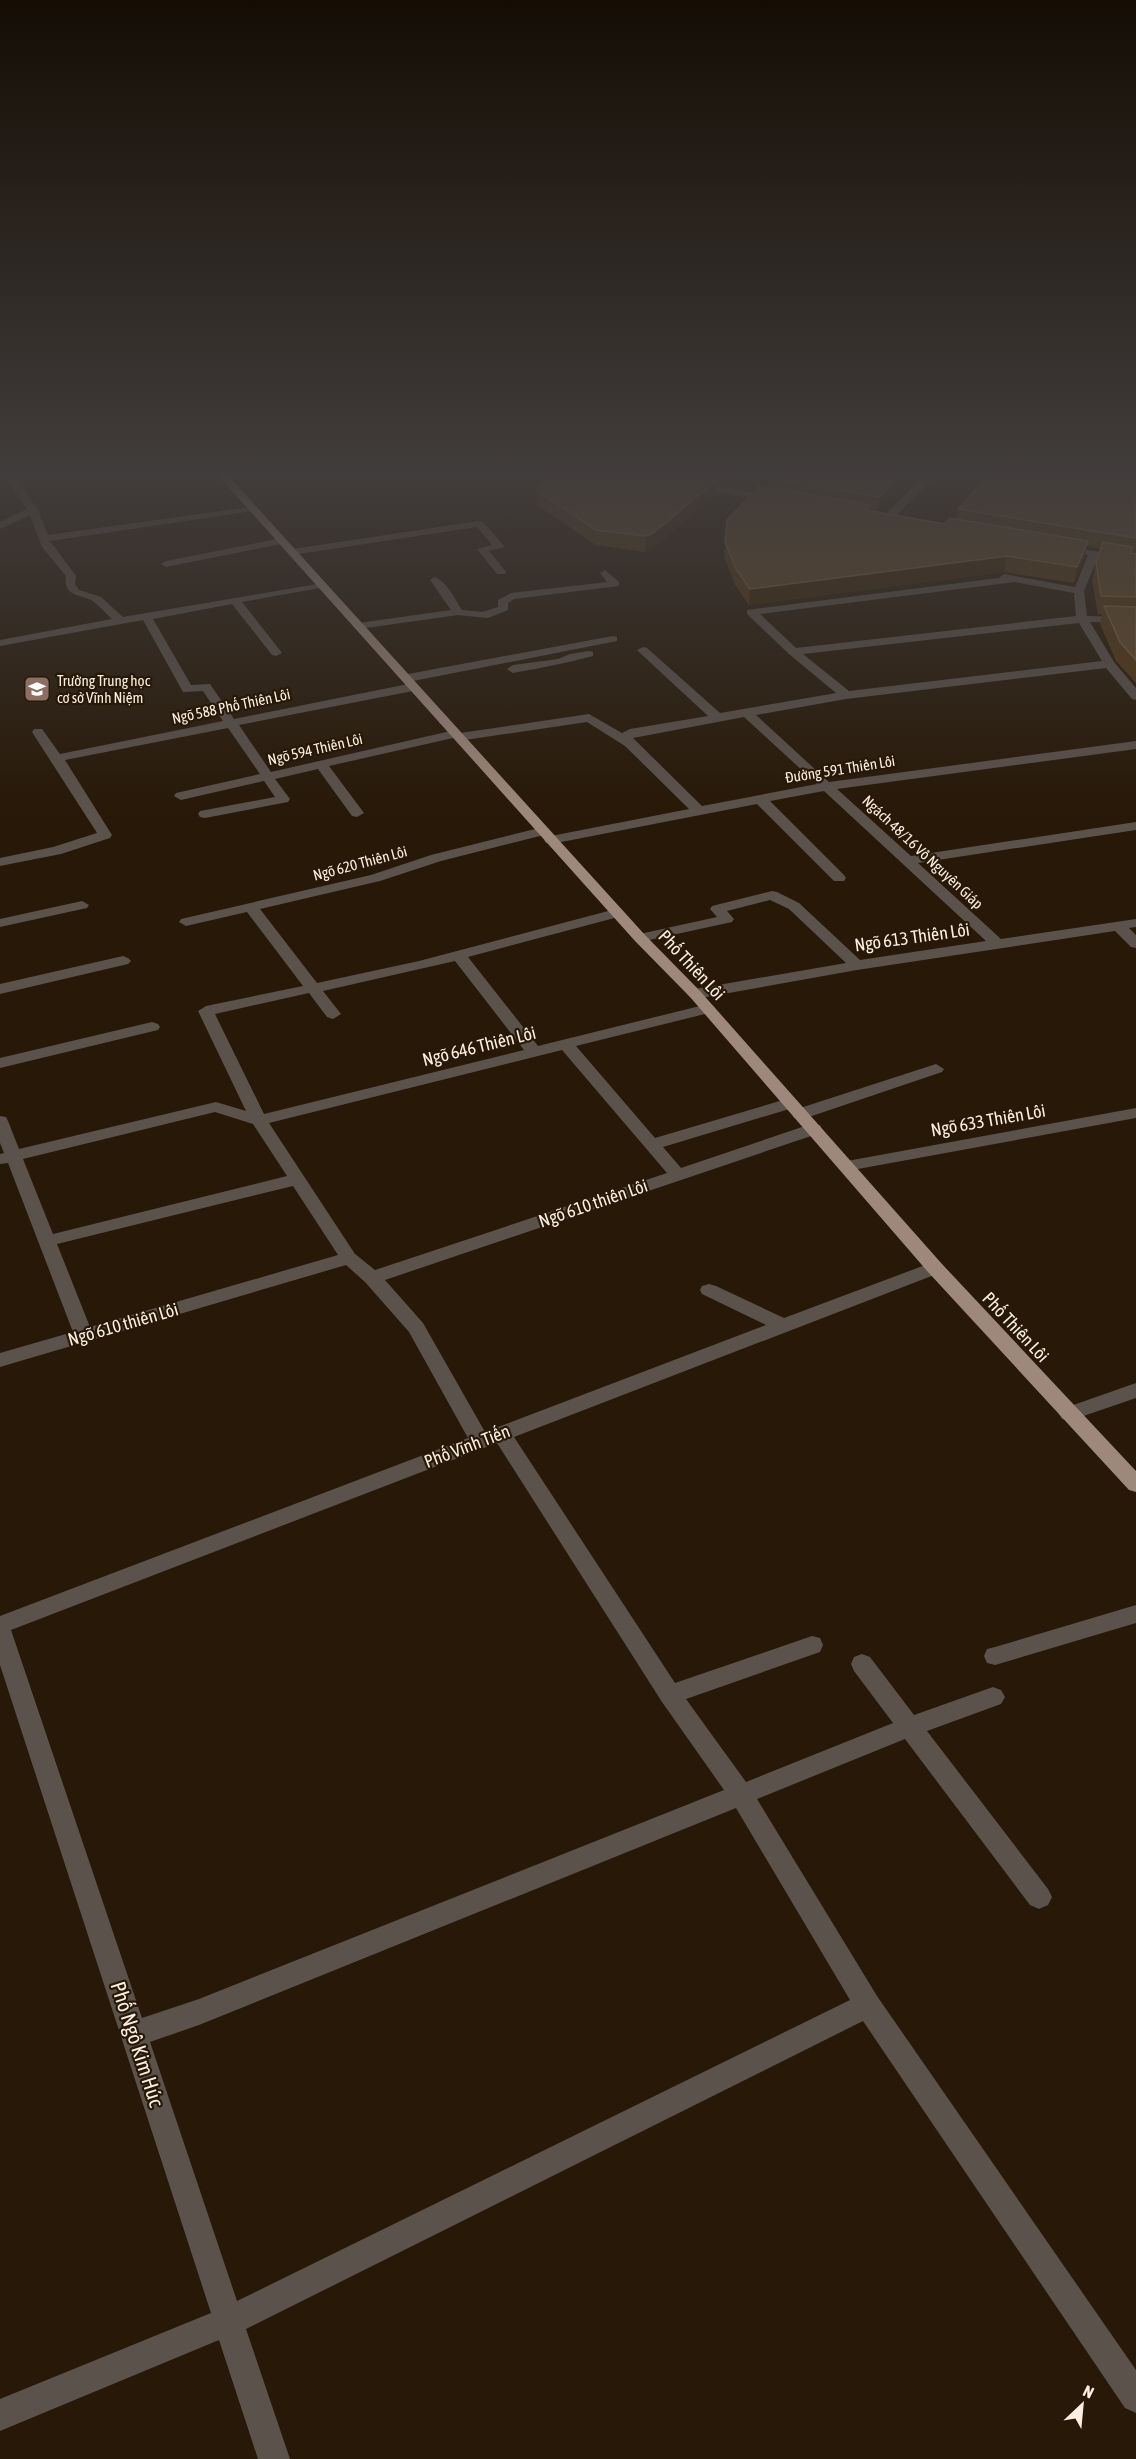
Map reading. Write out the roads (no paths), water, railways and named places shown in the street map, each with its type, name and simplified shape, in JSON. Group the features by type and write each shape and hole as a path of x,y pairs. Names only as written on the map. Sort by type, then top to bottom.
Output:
{"main road":[{"name":"Phố Thiên Lôi","path":"322,587 640,938 695,994 935,1268 1136,1484"}],"street":[{"path":"72,587 75,592 97,599 121,622"},
{"path":"0,643 310,587"},
{"path":"441,587 458,612"},
{"path":"358,626 458,612 471,615 498,612 504,608 502,602 505,598 511,596 591,587"},
{"path":"846,695 793,652 751,612 953,587"},
{"path":"1056,587 1079,591"},
{"path":"1081,587 1079,591 1083,620 1112,668 1136,696"},
{"path":"234,600 276,653"},
{"path":"147,618 187,690 206,687 283,799 205,814"},
{"path":"793,652 1083,620 1136,620"},
{"name":"Ngõ 588 Phố Thiên Lôi","path":"57,758 410,683 481,663 615,644 561,662"},
{"path":"643,651 718,718"},
{"path":"464,668 472,675 596,658"},
{"path":"629,743 626,737 630,733 846,695 1112,668 1136,671"},
{"name":"Ngách 48/16 Vô Nguyên Giáp","path":"745,711 999,945"},
{"name":"Ngõ 594 Thiên Lôi","path":"181,796 457,735 589,718 629,743 699,811"},
{"path":"0,862 56,851 105,835 38,732"},
{"name":"Đường 591 Thiên Lôi","path":"547,836 699,811 827,786 1136,745"},
{"path":"322,765 357,813"},
{"path":"759,798 839,878"},
{"path":"906,861 1136,826"},
{"name":"Ngõ 620 Thiên Lôi","path":"186,922 375,879 436,858 547,836"},
{"path":"640,938 727,919 717,909 772,896 794,906 857,965"},
{"path":"0,923 82,905"},
{"path":"251,907 333,1014"},
{"path":"618,913 421,965 206,1011 259,1120 350,1258 372,1278 416,1328 741,1795 868,2005 1136,2397"},
{"name":"Ngõ 613 Thiên Lôi","path":"695,994 857,965 1136,923"},
{"path":"1119,926 1136,944"},
{"path":"458,955 534,1052"},
{"path":"0,989 123,961"},
{"name":"Ngõ 646 Thiên Lôi","path":"259,1120 708,1009"},
{"path":"0,1063 152,1026"},
{"path":"565,1044 678,1175"},
{"path":"650,1145 795,1109 936,1069"},
{"path":"7,1157 216,1107 259,1120"},
{"name":"Ngõ 633 Thiên Lôi","path":"847,1166 1136,1113"},
{"path":"0,1121 7,1157 47,1241 84,1336"},
{"name":"Ngõ 610 thiên Lôi","path":"372,1278 814,1129"},
{"path":"47,1241 298,1179"},
{"name":"Ngõ 610 thiên Lôi","path":"0,1359 350,1258"},
{"name":"Phố Vĩnh Tiến","path":"0,1625 935,1268"},
{"path":"709,1290 782,1325"},
{"path":"1069,1414 1136,1390"},
{"path":"995,1656 1136,1614"},
{"name":"Phố Ngô Kim Húc","path":"0,1630 274,2459"},
{"path":"670,1695 812,1644"},
{"path":"862,1664 912,1726 1039,1897"},
{"path":"135,2034 210,2007 912,1726 993,1697"},
{"path":"0,2415 229,2321 868,2005"}],"place":[{"name":"Trường Trung học cơ sở Vĩnh Niệm","path":"37,689"}]}
